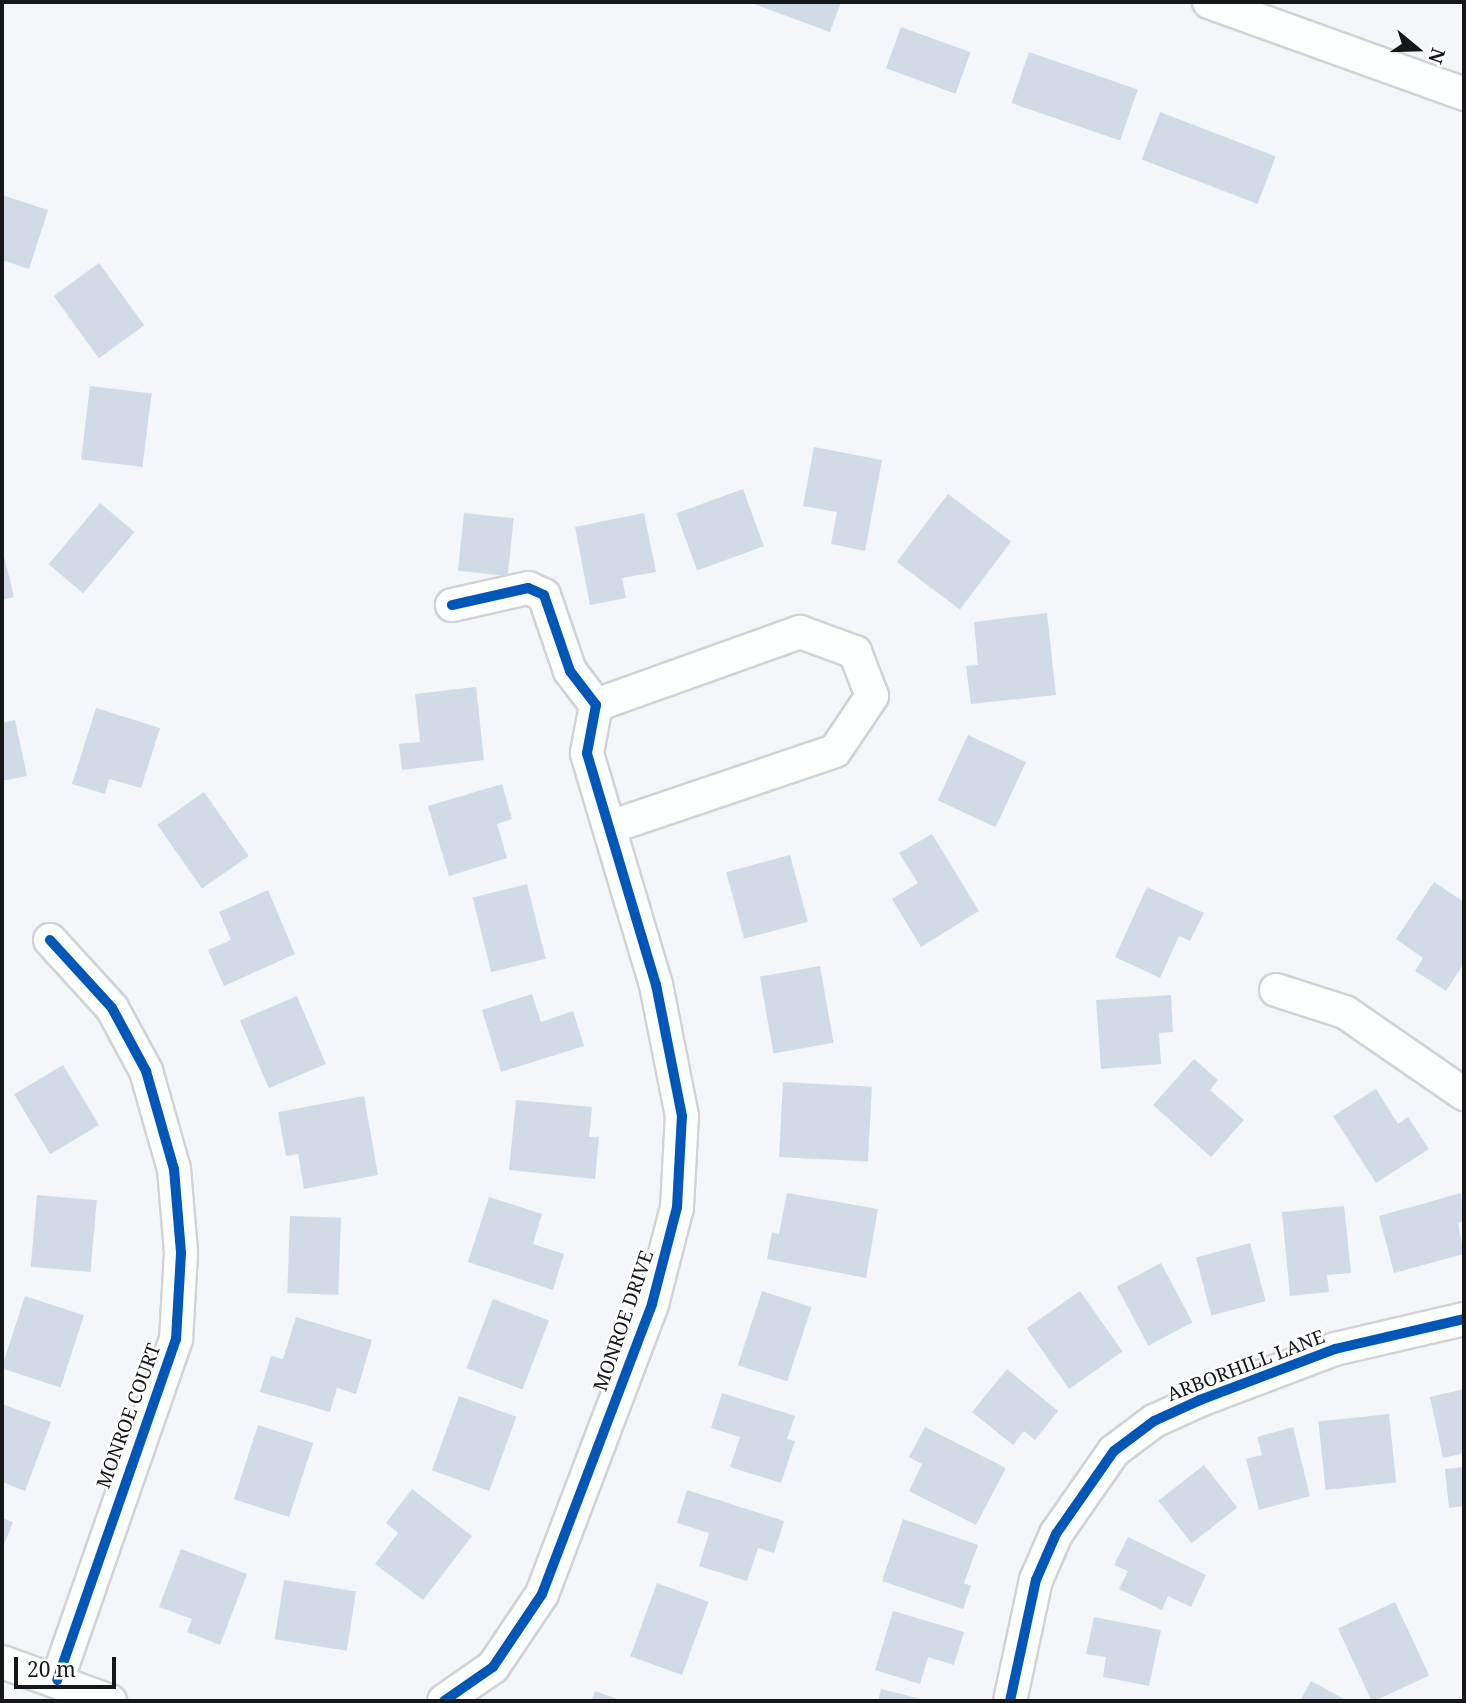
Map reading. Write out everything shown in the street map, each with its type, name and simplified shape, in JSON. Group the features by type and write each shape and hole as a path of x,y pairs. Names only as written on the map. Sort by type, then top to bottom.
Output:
{"street":[{"path":"1209,2 1464,94"},
{"path":"452,606 528,588 544,595 570,671 596,705 800,632 855,652 872,696 835,751 610,827"},
{"name":"MONROE DRIVE","path":"444,1701 493,1667 542,1594 652,1304 677,1207 682,1116 656,985 587,753 596,705"},
{"name":"MONROE COURT","path":"50,940 112,1008 146,1071 174,1170 181,1253 176,1339 57,1680"},
{"path":"1276,990 1345,1012 1464,1094"},
{"name":"ARBORHILL LANE","path":"1010,1701 1036,1580 1056,1534 1114,1451 1154,1421 1200,1400 1335,1349 1464,1319"},
{"path":"2,1662 110,1701"}],"building":[{"path":"748,2 841,2 830,32"},
{"path":"901,27 971,52 955,94 886,68"},
{"path":"1029,52 1138,89 1120,140 1011,103"},
{"path":"1160,112 1276,156 1257,204 1142,160"},
{"path":"2,195 48,210 29,269 2,260"},
{"path":"99,263 144,325 99,358 54,296"},
{"path":"90,386 152,394 143,467 81,459"},
{"path":"814,447 882,460 865,551 831,544 837,512 803,506"},
{"path":"743,489 764,546 697,571 676,513"},
{"path":"948,494 1011,542 960,609 897,562"},
{"path":"100,503 134,532 83,593 49,564"},
{"path":"464,513 514,518 508,576 458,571"},
{"path":"644,513 656,572 622,578 626,598 590,605 575,527"},
{"path":"2,548 14,597 2,600"},
{"path":"1047,613 1056,695 971,704 966,666 978,665 974,622"},
{"path":"476,687 484,760 402,770 399,744 420,742 415,694"},
{"path":"96,708 160,728 141,788 109,779 105,794 72,784"},
{"path":"15,720 27,776 2,781 2,723"},
{"path":"968,735 1026,762 996,827 938,800"},
{"path":"502,784 512,819 497,824 507,858 449,876 428,806"},
{"path":"204,792 249,856 202,889 157,825"},
{"path":"932,834 979,911 921,947 892,899 918,883 899,853"},
{"path":"790,855 808,922 744,939 726,872"},
{"path":"1434,882 1464,902 1464,963 1446,991 1415,971 1423,958 1396,939"},
{"path":"527,884 546,959 491,972 473,898"},
{"path":"1147,887 1204,913 1190,941 1179,936 1160,978 1115,957"},
{"path":"268,890 295,954 224,986 208,950 231,940 219,912"},
{"path":"820,966 834,1043 773,1053 760,977"},
{"path":"532,994 541,1022 573,1011 584,1046 501,1072 482,1010"},
{"path":"1171,995 1173,1032 1159,1033 1161,1064 1101,1069 1096,1000"},
{"path":"297,996 326,1064 269,1088 240,1020"},
{"path":"1194,1059 1218,1080 1210,1090 1244,1120 1211,1157 1153,1105"},
{"path":"63,1065 99,1125 50,1154 14,1094"},
{"path":"783,1082 872,1087 868,1162 779,1157"},
{"path":"1376,1089 1398,1124 1408,1117 1429,1149 1376,1183 1333,1116"},
{"path":"364,1096 378,1175 304,1189 298,1154 286,1156 278,1112"},
{"path":"516,1100 592,1107 589,1137 599,1137 595,1179 509,1170"},
{"path":"787,1193 878,1209 866,1278 767,1259 772,1232 779,1234"},
{"path":"1461,1193 1464,1221 1458,1223 1464,1254 1394,1273 1379,1216"},
{"path":"37,1195 97,1200 90,1272 31,1267"},
{"path":"489,1197 542,1214 533,1244 564,1254 553,1290 468,1262"},
{"path":"1344,1206 1351,1273 1327,1275 1329,1292 1290,1296 1282,1212"},
{"path":"290,1216 341,1218 338,1295 287,1293"},
{"path":"1250,1243 1266,1301 1211,1315 1196,1257"},
{"path":"1161,1263 1192,1322 1148,1346 1117,1286"},
{"path":"762,1291 811,1307 787,1381 738,1365"},
{"path":"1080,1291 1122,1352 1069,1389 1027,1328"},
{"path":"25,1296 84,1315 60,1387 2,1368"},
{"path":"493,1299 549,1321 522,1390 466,1368"},
{"path":"296,1317 372,1340 356,1394 337,1388 330,1412 260,1392 271,1356 283,1359"},
{"path":"1007,1369 1058,1411 1035,1440 1024,1431 1013,1445 972,1412"},
{"path":"1464,1389 1464,1453 1443,1458 1430,1397"},
{"path":"722,1393 795,1416 787,1439 795,1441 781,1483 730,1467 740,1437 711,1428"},
{"path":"459,1396 516,1417 489,1491 432,1470"},
{"path":"2,1404 51,1422 25,1491 2,1482"},
{"path":"1389,1414 1396,1483 1326,1490 1318,1421"},
{"path":"258,1425 313,1443 289,1517 234,1499"},
{"path":"925,1427 1006,1468 976,1525 909,1491 922,1464 909,1457"},
{"path":"1293,1427 1310,1496 1259,1510 1246,1459 1262,1455 1257,1437"},
{"path":"1204,1465 1237,1508 1192,1543 1158,1501"},
{"path":"1464,1467 1464,1506 1449,1508 1445,1469"},
{"path":"412,1489 472,1536 423,1600 375,1564 398,1533 386,1523"},
{"path":"687,1490 784,1521 774,1553 758,1548 747,1581 699,1566 709,1533 677,1523"},
{"path":"2,1518 13,1522 2,1550"},
{"path":"903,1519 978,1545 964,1583 971,1586 963,1609 882,1581"},
{"path":"1128,1537 1206,1575 1191,1607 1168,1596 1162,1610 1119,1589 1128,1571 1114,1565"},
{"path":"181,1549 247,1574 220,1645 187,1632 192,1619 159,1607"},
{"path":"284,1580 356,1591 347,1651 275,1639"},
{"path":"657,1583 709,1602 682,1675 630,1656"},
{"path":"1395,1602 1429,1675 1372,1701 1338,1629"},
{"path":"893,1611 964,1632 954,1665 928,1657 920,1684 875,1670"},
{"path":"1094,1617 1161,1630 1149,1686 1103,1677 1106,1657 1086,1654"},
{"path":"1311,1681 1348,1701 1300,1701"},
{"path":"881,1689 925,1700 925,1701 878,1701"},
{"path":"595,1691 623,1701 591,1701"}],"cycle path":[{"path":"444,1701 493,1667 542,1594 652,1304 677,1207 682,1116 656,985 587,753 596,705 570,671 544,595 528,588 452,605"},
{"path":"50,940 112,1008 146,1071 174,1169 181,1253 176,1339 57,1680"},
{"path":"1010,1701 1036,1580 1056,1534 1114,1451 1154,1421 1200,1400 1335,1349 1464,1319"}]}
